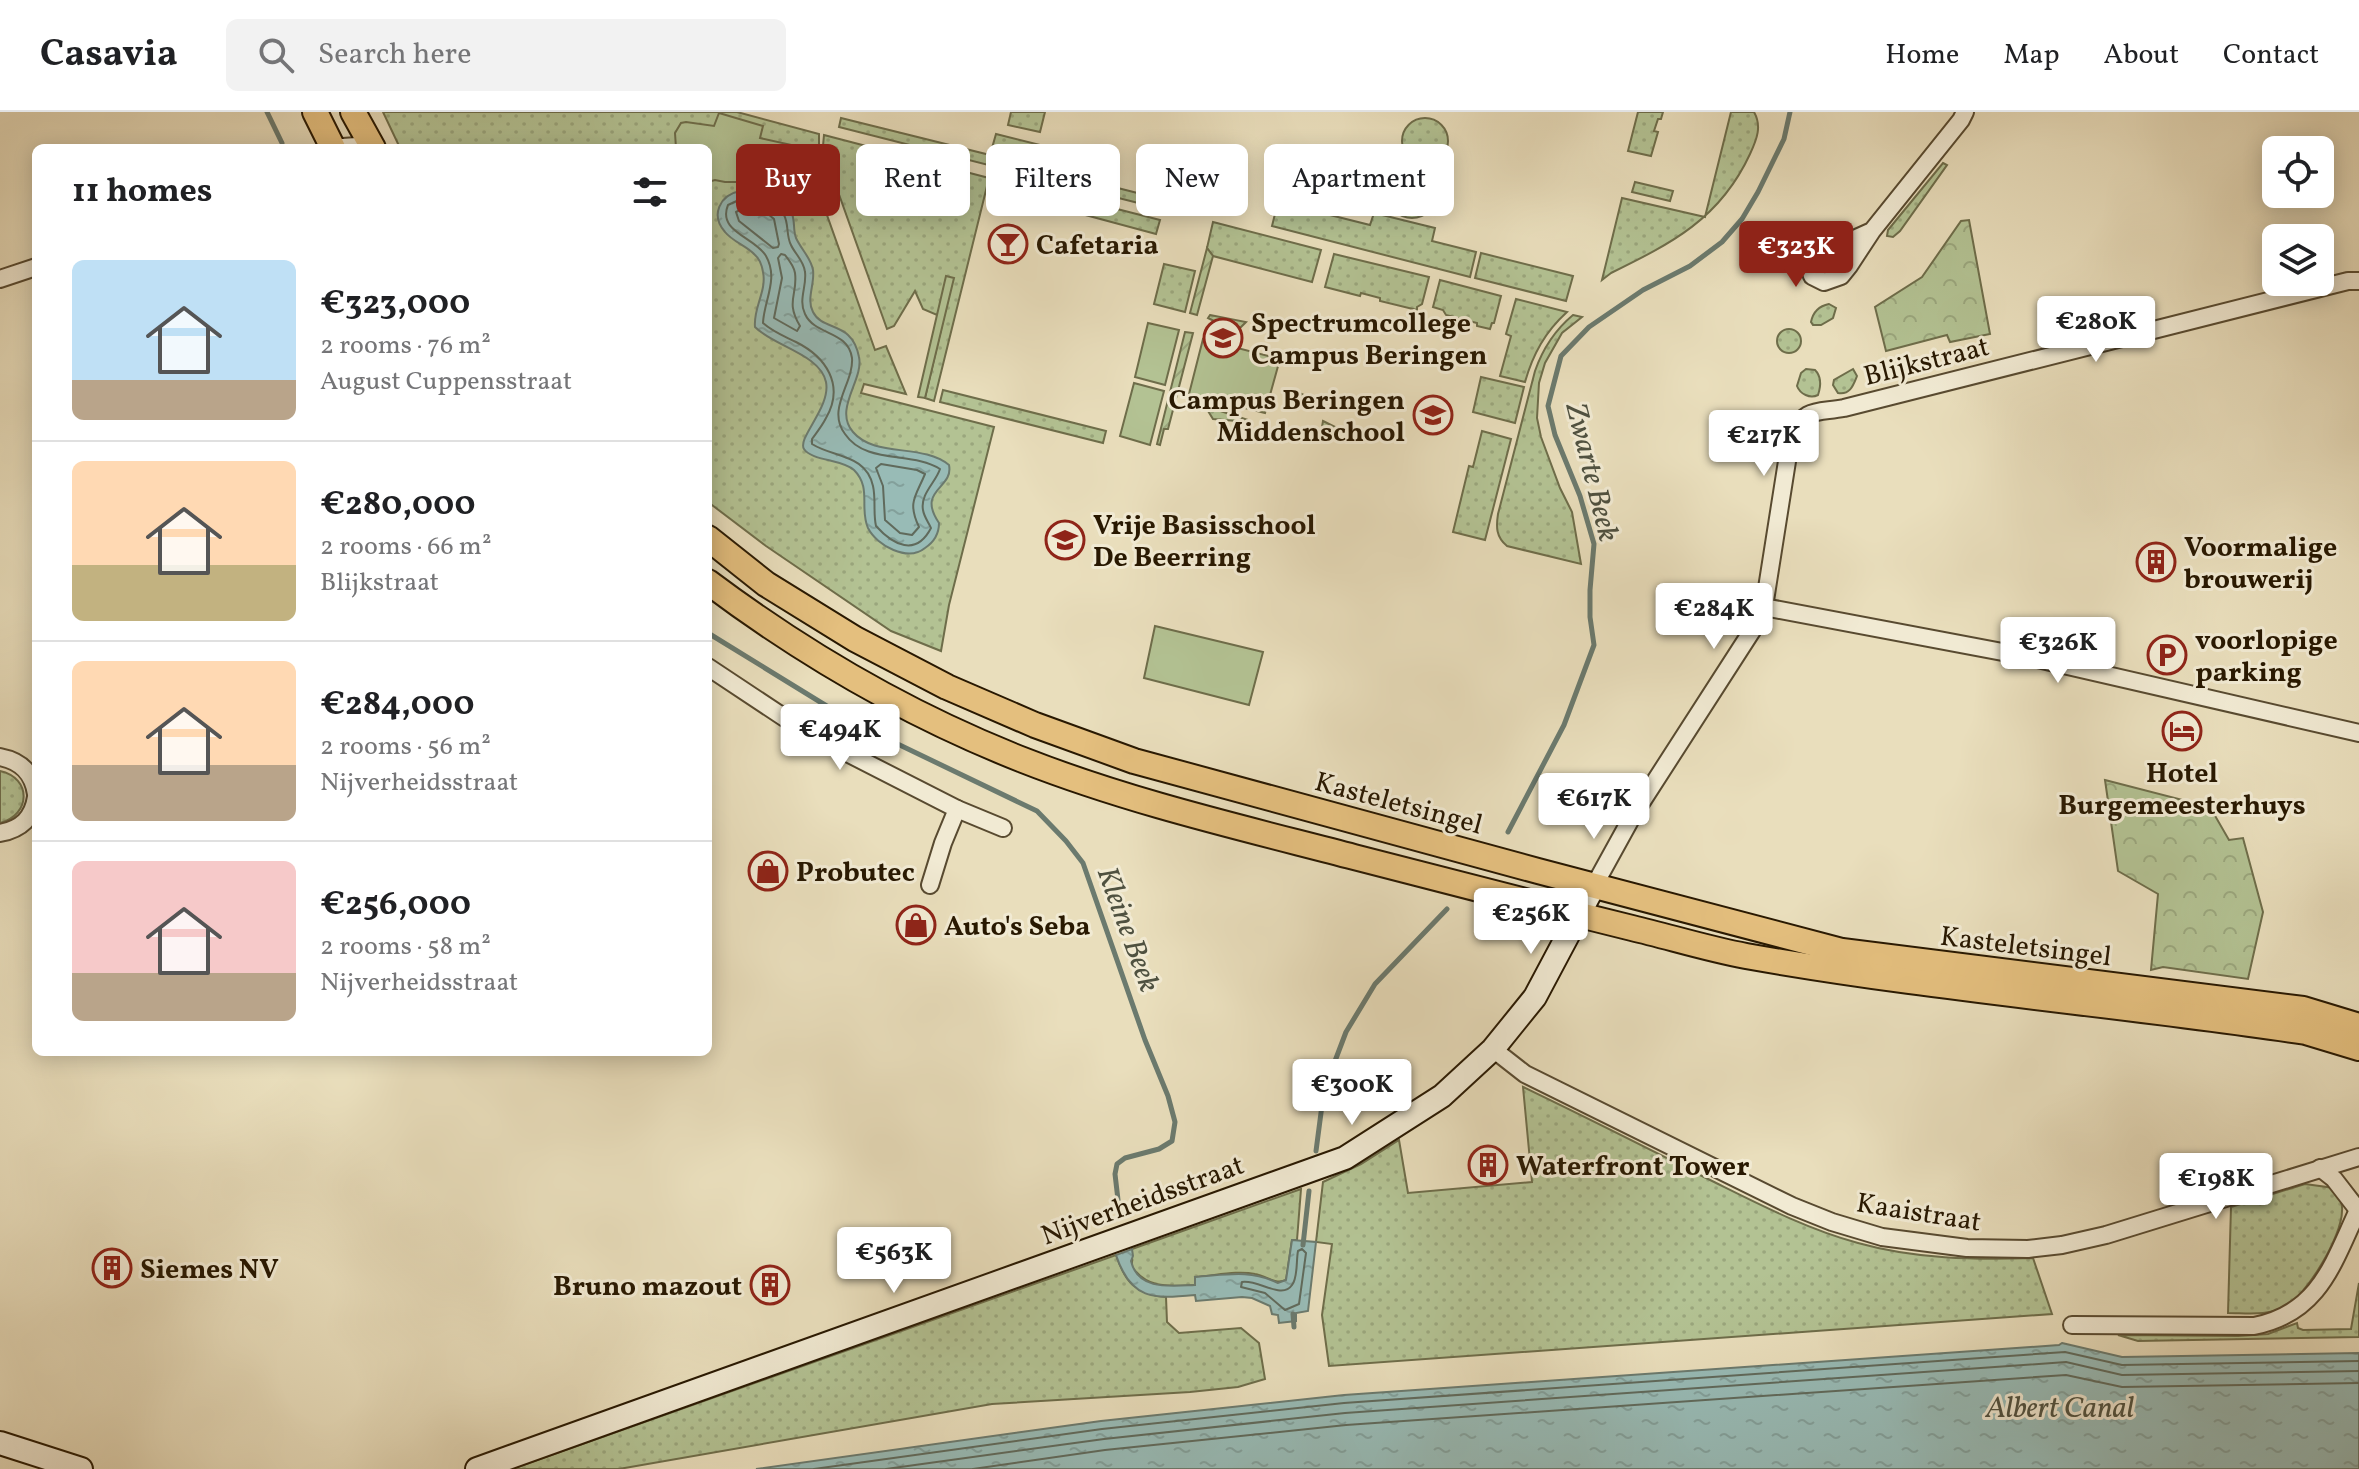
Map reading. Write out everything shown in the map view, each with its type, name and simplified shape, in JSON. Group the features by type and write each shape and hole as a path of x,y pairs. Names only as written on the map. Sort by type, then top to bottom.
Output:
{"main road":[{"path":"315,112 329,144"},
{"path":"353,112 369,144"},
{"name":"Kasteletsingel","path":"712,541 766,584 855,639 947,687 1035,725 1134,761 1842,951 2303,1009 2359,1026"},
{"name":"Kasteletsingel","path":"712,585 746,611 838,669 931,720 1023,760 1124,795 1216,821 1742,955 1899,979 2292,1030 2359,1048"}],"street":[{"path":"1872,231 1965,112"},
{"path":"0,279 32,268"},
{"name":"Blijkstraat","path":"1764,607 1791,436 1807,414 2348,281 2359,281"},
{"path":"1764,607 2029,657 2359,733"},
{"name":"Nijverheidsstraat","path":"477,1469 1345,1158 1442,1096 1493,1049 1535,997 1632,817 1757,623 1764,607"},
{"path":"712,670 806,732 957,809 1003,828"},
{"path":"0,757 21,764 32,778"},
{"path":"930,885 957,809"},
{"path":"0,833 11,831 26,821 32,810"},
{"name":"Kaaistraat","path":"1493,1049 1525,1074 1765,1194 1832,1222 1882,1237 1967,1248 2028,1249 2106,1235 2359,1157"},
{"path":"2072,1325 2254,1326 2274,1322 2301,1307 2317,1292 2358,1209 2340,1185 2320,1168"},
{"path":"0,1443 81,1469"}],"green space":[{"path":"383,112 737,112 819,134 819,144 736,144 736,216 827,216 875,350 886,346 906,394 864,384 861,393 994,427 949,605 941,651 891,631 766,546 712,505 712,144 398,144"},
{"path":"1011,112 1045,112 1040,132 1008,125"},
{"path":"1638,112 1663,112 1654,131 1658,132 1651,156 1628,151"},
{"path":"1731,112 1754,112 1758,133 1750,154 1724,196 1705,215"},
{"path":"719,113 763,126 760,138 787,144 736,144 736,182 712,181 712,144 676,144 675,133 681,123 714,126"},
{"path":"841,118 946,144 906,144 839,127"},
{"path":"1416,120 1434,120 1446,132 1447,144 1403,144 1404,132"},
{"path":"996,134 1036,144 993,144"},
{"path":"824,135 859,144 856,144 856,216 970,216 970,173 986,177 986,190 934,401 925,398 953,278 937,315 923,309 915,291 894,326 887,329 840,197 840,144 823,144"},
{"path":"970,150 986,154 986,164 970,160"},
{"path":"1943,163 1947,165 1900,231 1893,237 1887,236 1888,230"},
{"path":"1635,182 1673,191 1670,201 1632,192"},
{"path":"1120,189 1136,193 1136,202 1120,198"},
{"path":"1622,198 1704,217 1674,239 1602,280"},
{"path":"1120,210 1160,220 1156,234 1089,216 1120,216"},
{"path":"1274,216 1334,216 1370,225 1373,216 1386,216 1435,228 1432,241 1476,252 1470,277 1272,226"},
{"path":"1969,220 1990,334 1950,342 1947,335 1886,351 1875,307 1922,277 1961,221"},
{"path":"1213,222 1321,250 1312,282 1213,256 1207,248"},
{"path":"1857,243 1842,267 1820,276 1814,258"},
{"path":"1207,248 1213,256 1197,315 1190,313"},
{"path":"1481,253 1573,276 1566,301 1475,278"},
{"path":"1334,254 1429,277 1422,304 1417,310 1361,293 1360,296 1325,287"},
{"path":"1164,264 1195,271 1185,312 1154,304"},
{"path":"946,276 954,278 925,398 918,397"},
{"path":"1440,280 1501,296 1490,329 1446,315 1443,310 1433,307"},
{"path":"1516,299 1567,312 1541,344 1525,382 1500,376 1511,336 1506,334"},
{"path":"1829,304 1836,308 1833,318 1821,325 1813,325 1811,322 1815,312"},
{"path":"1210,315 1246,322 1236,332 1208,318"},
{"path":"1573,315 1582,317 1562,333 1545,363 1539,383 1537,418 1541,437 1572,512 1581,564 1507,546 1497,527 1535,371 1550,340"},
{"path":"1148,323 1179,330 1165,385 1135,377"},
{"path":"1789,329 1800,336 1801,341 1794,352 1789,353 1778,346 1777,341 1784,330"},
{"path":"1185,332 1193,333 1168,429 1164,429 1160,445 1157,444"},
{"path":"1203,339 1280,359 1265,413 1189,394"},
{"path":"1806,369 1815,370 1819,376 1818,395 1806,395 1797,386 1801,373"},
{"path":"1853,369 1857,376 1852,386 1845,393 1838,393 1833,385 1834,380"},
{"path":"1481,377 1524,387 1515,423 1473,412"},
{"path":"1134,383 1164,391 1150,445 1120,436"},
{"path":"943,390 1106,431 1103,443 940,402"},
{"path":"1292,390 1318,401 1318,405 1287,403 1286,393"},
{"path":"1205,406 1248,420 1248,422 1213,419"},
{"path":"1323,421 1353,436 1351,439 1321,433"},
{"path":"1482,431 1511,439 1485,540 1453,532 1469,466 1473,467"},
{"path":"1155,626 1263,652 1249,705 1144,678"},
{"path":"0,771 18,781 24,797 18,812 0,823"},
{"path":"2105,780 2210,807 2229,840 2243,838 2263,912 2248,979 2163,967 2151,970 2158,894 2118,871"},
{"path":"1523,1087 1759,1204 1838,1237 1923,1255 2033,1258 2052,1314 1329,1366 1322,1315 1332,1244 1316,1242 1323,1182 1361,1164 1399,1140 1408,1193 1532,1182"},
{"path":"2305,1184 2334,1188 2342,1205 2336,1235 2322,1264 2303,1290 2285,1307 2265,1313 2228,1313 2231,1207"},
{"path":"1301,1189 1297,1240 1292,1240 1286,1280 1233,1273 1195,1277 1196,1285 1169,1286 1146,1280 1132,1267 1132,1249"},
{"path":"1116,1255 1123,1273 1133,1285 1147,1293 1166,1297 1167,1322 1179,1333 1241,1328 1259,1343 1265,1379 1238,1387 1190,1392 992,1404 619,1469 512,1469"},
{"path":"2359,1283 2359,1337 2138,1341 2118,1335 2268,1334 2297,1323 2298,1328 2303,1330 2351,1329"}],"water":[{"path":"736,192 736,216 793,216 796,238 813,270 810,302 813,312 823,322 850,337 859,357 846,414 853,432 873,445 926,454 949,465 946,479 933,496 933,512 939,523 937,534 931,543 918,552 902,553 878,541 868,528 863,484 854,470 814,456 804,449 805,437 824,401 826,382 822,372 806,357 755,327 764,279 761,265 752,252 728,235 718,219 719,207"},
{"path":"1292,1240 1316,1242 1308,1311 1296,1313 1296,1321 1279,1323 1278,1315 1272,1314 1270,1306 1252,1298 1196,1301 1195,1295 1167,1297 1145,1293 1129,1281 1116,1255 1132,1249 1131,1261 1135,1271 1141,1278 1157,1285 1195,1285 1195,1277 1237,1274 1278,1283 1286,1280"},
{"name":"Albert Canal","path":"2062,1343 2122,1357 2359,1353 2359,1469 756,1469 1101,1421 1344,1395"}],"waterway":[{"name":"Kleine Beek","path":"267,112 282,143"},
{"name":"Zwarte Beek","path":"1508,832 1564,725 1594,645 1590,617 1594,544 1580,496 1555,435 1548,406 1561,356 1589,327 1643,290 1690,266 1722,242 1742,219 1758,192 1784,139 1790,112"},
{"name":"Kleine Beek","path":"712,635 856,724 1037,811 1083,863 1175,1122 1172,1141 1159,1149 1125,1158 1117,1164 1115,1174 1120,1217"},
{"name":"Zwarte Beek","path":"1316,1151 1324,1090 1346,1032 1375,984 1447,909"},
{"name":"Zwarte Beek","path":"1303,1245 1309,1191"},
{"name":"Zwarte Beek","path":"1293,1314 1294,1327"}],"place":[{"name":"Cafetaria","path":"1008,244"},
{"name":"Spectrumcollege Campus Beringen","path":"1223,338"},
{"name":"Campus Beringen Middenschool","path":"1433,415"},
{"name":"Vrije Basisschool De Beerring","path":"1065,540"},
{"name":"Voormalige brouwerij","path":"2156,562"},
{"name":"voorlopige parking","path":"2167,655"},
{"name":"Hotel Burgemeesterhuys","path":"2182,731"},
{"name":"Probutec","path":"768,871"},
{"name":"Auto's Seba","path":"916,925"},
{"name":"Waterfront Tower","path":"1488,1165"},
{"name":"Siemes NV","path":"112,1268"},
{"name":"Bruno mazout","path":"770,1285"}]}
